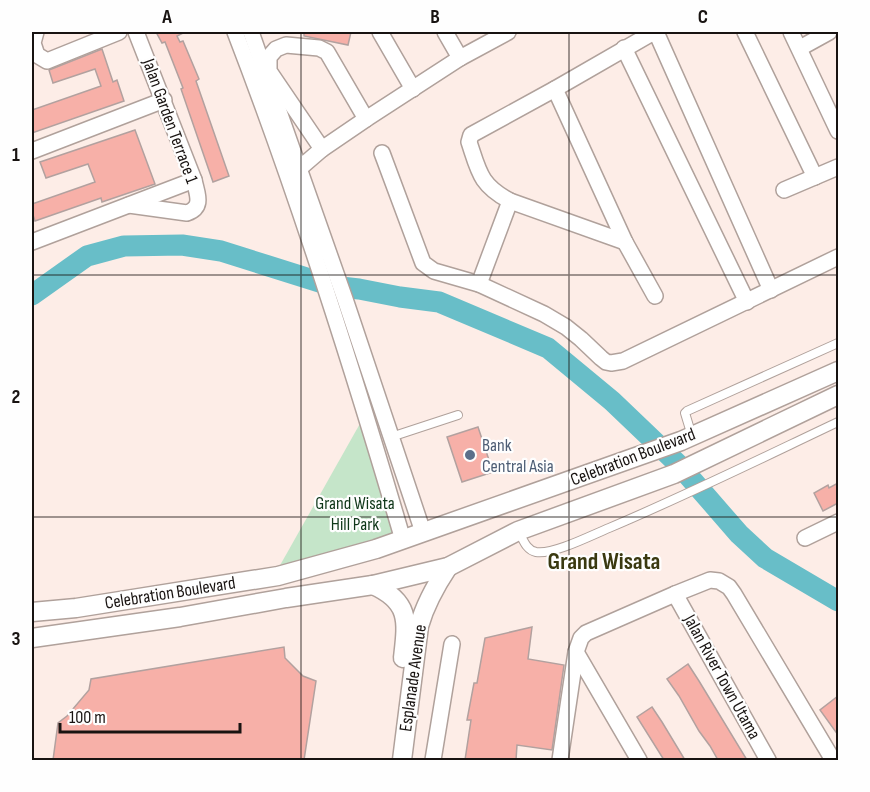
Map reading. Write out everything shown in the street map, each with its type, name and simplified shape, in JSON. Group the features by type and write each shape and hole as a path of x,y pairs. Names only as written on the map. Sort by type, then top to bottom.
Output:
{"street":[{"path":"36,32 33,43 37,56 47,61 119,32"},
{"name":"Jalan Garden Terrace 1","path":"129,205 178,213 194,211 198,206 194,180 136,32"},
{"path":"235,32 294,174"},
{"path":"251,32 294,174 337,301 391,437 423,532"},
{"path":"380,32 413,88"},
{"path":"445,32 460,58"},
{"path":"294,174 322,149 366,119 460,58 508,32"},
{"path":"625,242 510,201 488,186 480,174 469,142 471,135 655,32 771,290"},
{"path":"745,32 816,177"},
{"path":"791,32 838,130"},
{"path":"800,48 829,32"},
{"path":"322,149 269,71 269,57 276,49 286,45 319,48 327,52 366,119"},
{"path":"624,48 747,302"},
{"path":"555,89 625,242 655,296"},
{"path":"32,151 164,100"},
{"path":"382,153 423,263 434,271 479,284 544,314 567,327 601,358 611,363 622,361 838,257"},
{"path":"784,190 838,167"},
{"path":"32,242 194,180"},
{"path":"479,284 510,201"},
{"path":"337,301 366,413 404,540"},
{"name":"Celebration Boulevard","path":"32,612 76,608 278,576 376,549 656,451 838,371"},
{"name":"Celebration Boulevard","path":"32,638 180,617 373,585 448,567 518,531 674,474 838,395"},
{"path":"805,538 838,522"},
{"name":"Esplanade Avenue","path":"402,760 419,626 437,584 448,567"},
{"path":"560,760 576,652 581,638 586,633 710,580 719,581 729,587 833,760"},
{"name":"Esplanade Avenue","path":"373,585 388,592 397,601 405,622 390,760"},
{"name":"Jalan River Town Utama","path":"675,594 768,760"},
{"path":"32,619 68,616 76,608"},
{"path":"32,630 108,621 142,622"},
{"path":"433,760 452,644"},
{"path":"576,652 639,760"}],"lane":[{"path":"686,439 685,413 687,411 838,343"},
{"path":"391,437 458,415"},
{"path":"518,531 527,547 532,551 544,552 571,544 712,482 838,422"}],"green space":[{"name":"Grand Wisata Hill Park","path":"366,413 403,540 274,576"}],"building":[{"path":"156,32 185,32 177,36 180,42 183,41 199,79 196,81 229,176 213,182 181,89 183,88 165,42 162,43"},
{"path":"304,32 351,32 348,45 304,36"},
{"path":"102,49 113,82 117,80 124,101 32,133 32,110 101,86 95,69 53,83 49,70"},
{"path":"135,130 155,184 102,202 101,198 35,221 32,204 95,182 88,164 46,178 40,162"},
{"name":"Bank Central Asia","path":"478,427 493,472 462,482 447,437"},
{"path":"838,483 838,503 823,511 814,493 828,485 829,488"},
{"path":"532,627 528,659 564,665 552,750 517,745 516,760 465,760 471,720 467,720 474,683 477,683 485,638"},
{"path":"284,647 285,658 303,676 316,681 304,760 53,760 58,723 89,690 91,679"},
{"path":"688,664 747,760 718,760 667,679"},
{"path":"838,696 838,735 820,710"},
{"path":"652,707 685,760 664,760 637,717"}],"waterway":[{"path":"32,295 87,256 124,246 182,245 221,251 332,286 439,302 548,348 612,401 679,465 739,534 765,558 838,601"}],"place":[{"name":"Bank Central Asia","path":"470,455"}],"district":[{"name":"Grand Wisata","path":"604,561"}]}
